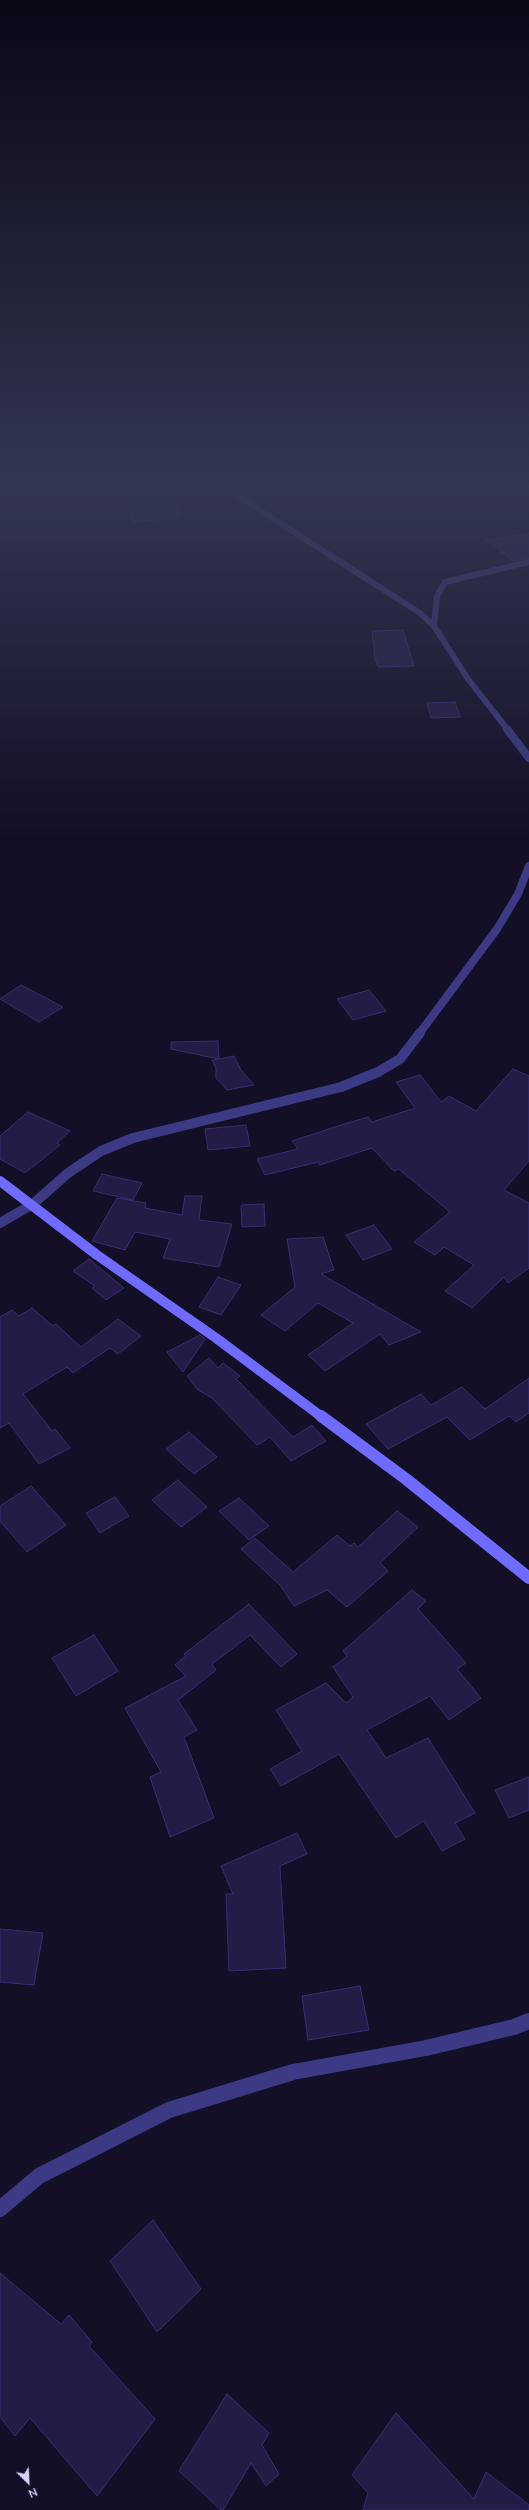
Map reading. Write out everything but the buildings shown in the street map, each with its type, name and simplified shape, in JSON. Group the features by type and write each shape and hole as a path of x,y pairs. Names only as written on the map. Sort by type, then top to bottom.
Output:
{"street":[{"path":"409,606 420,613 434,626 468,679 529,758"},
{"path":"434,626 436,606"},
{"path":"0,1223 33,1204 68,1174 101,1151 133,1138 341,1087 378,1072 400,1059 497,929 518,894 529,866"},
{"path":"0,1181 33,1204 96,1255 216,1338 406,1479 529,1578"},
{"path":"0,2209 40,2176 169,2110 293,2072 426,2048 529,2022"}]}
